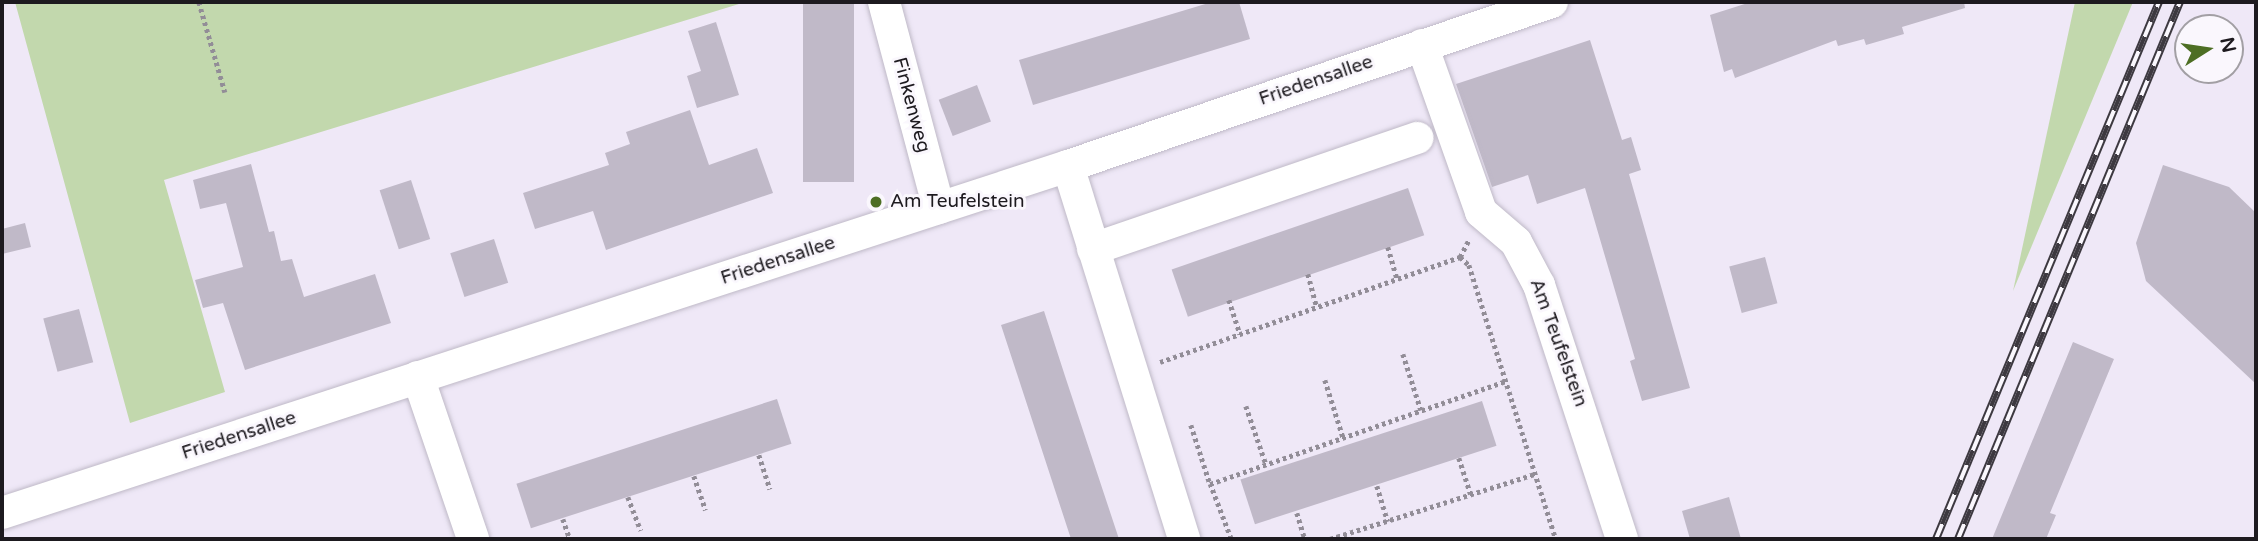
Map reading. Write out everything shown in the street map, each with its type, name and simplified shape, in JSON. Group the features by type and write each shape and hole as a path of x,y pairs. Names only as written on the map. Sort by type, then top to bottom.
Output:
{"street":[{"name":"Finkenweg","path":"884,2 939,208"},
{"name":"Friedensallee","path":"2,513 1068,166 1552,2"},
{"name":"Am Teufelstein","path":"1422,45 1481,212 1516,242 1539,285 1622,539"},
{"path":"1093,248 1418,138"},
{"path":"1068,166 1130,373 1184,539"},
{"path":"418,377 473,539"}],"path":[{"path":"199,2 225,93"},
{"path":"1130,373 1460,257 1481,212"},
{"path":"1388,247 1396,279"},
{"path":"1460,257 1469,265 1556,539"},
{"path":"1308,274 1317,307"},
{"path":"1229,300 1240,334"},
{"path":"1403,354 1421,410"},
{"path":"1325,380 1343,437"},
{"path":"1210,484 1506,381"},
{"path":"1246,406 1266,464"},
{"path":"1191,425 1231,539"},
{"path":"759,455 770,488"},
{"path":"1459,458 1471,494"},
{"path":"1330,539 1535,474"},
{"path":"694,476 706,510"},
{"path":"1377,486 1388,521"},
{"path":"628,498 641,531"},
{"path":"1297,513 1306,539"},
{"path":"563,519 570,539"}],"green space":[{"path":"15,2 739,4 164,180 225,392 130,423"},
{"path":"2075,2 2133,2 2013,291"}],"building":[{"path":"803,2 854,2 854,182 803,182"},
{"path":"1212,2 1239,2 1250,39 1033,105 1019,60"},
{"path":"1751,2 1964,2 1965,8 1902,27 1904,34 1866,45 1864,39 1838,46 1836,40 1735,78 1732,69 1724,72 1710,15"},
{"path":"716,22 739,95 697,108 687,76 701,71 688,31"},
{"path":"1590,40 1622,140 1631,137 1641,170 1629,174 1690,388 1642,401 1630,361 1635,359 1585,188 1537,204 1528,175 1492,187 1456,84"},
{"path":"977,85 991,121 953,136 939,100"},
{"path":"690,110 709,165 757,148 773,193 606,250 593,211 535,229 523,193 609,165 605,153 630,144 626,132"},
{"path":"251,164 269,232 274,231 281,261 292,259 304,297 375,274 391,323 245,370 223,303 203,308 195,280 243,267 226,203 200,209 193,180"},
{"path":"2163,165 2229,187 2256,213 2256,384 2146,281 2136,243"},
{"path":"411,180 430,239 399,249 380,190"},
{"path":"1408,188 1424,235 1188,317 1172,269"},
{"path":"25,223 31,247 2,254 2,229"},
{"path":"494,239 508,283 464,297 450,253"},
{"path":"1765,257 1777,303 1742,313 1729,267"},
{"path":"79,309 93,362 57,372 43,319"},
{"path":"1044,311 1119,539 1071,539 1001,325"},
{"path":"2073,342 2114,359 2050,513 2056,515 2046,539 1992,539"},
{"path":"777,399 792,444 531,528 516,484"},
{"path":"1482,401 1497,446 1255,524 1240,479"},
{"path":"1729,497 1741,539 1690,539 1682,511"}],"railway":[{"path":"1936,539 2159,2"},
{"path":"1958,539 2180,2"}],"place":[{"name":"Am Teufelstein","path":"876,202"}]}
